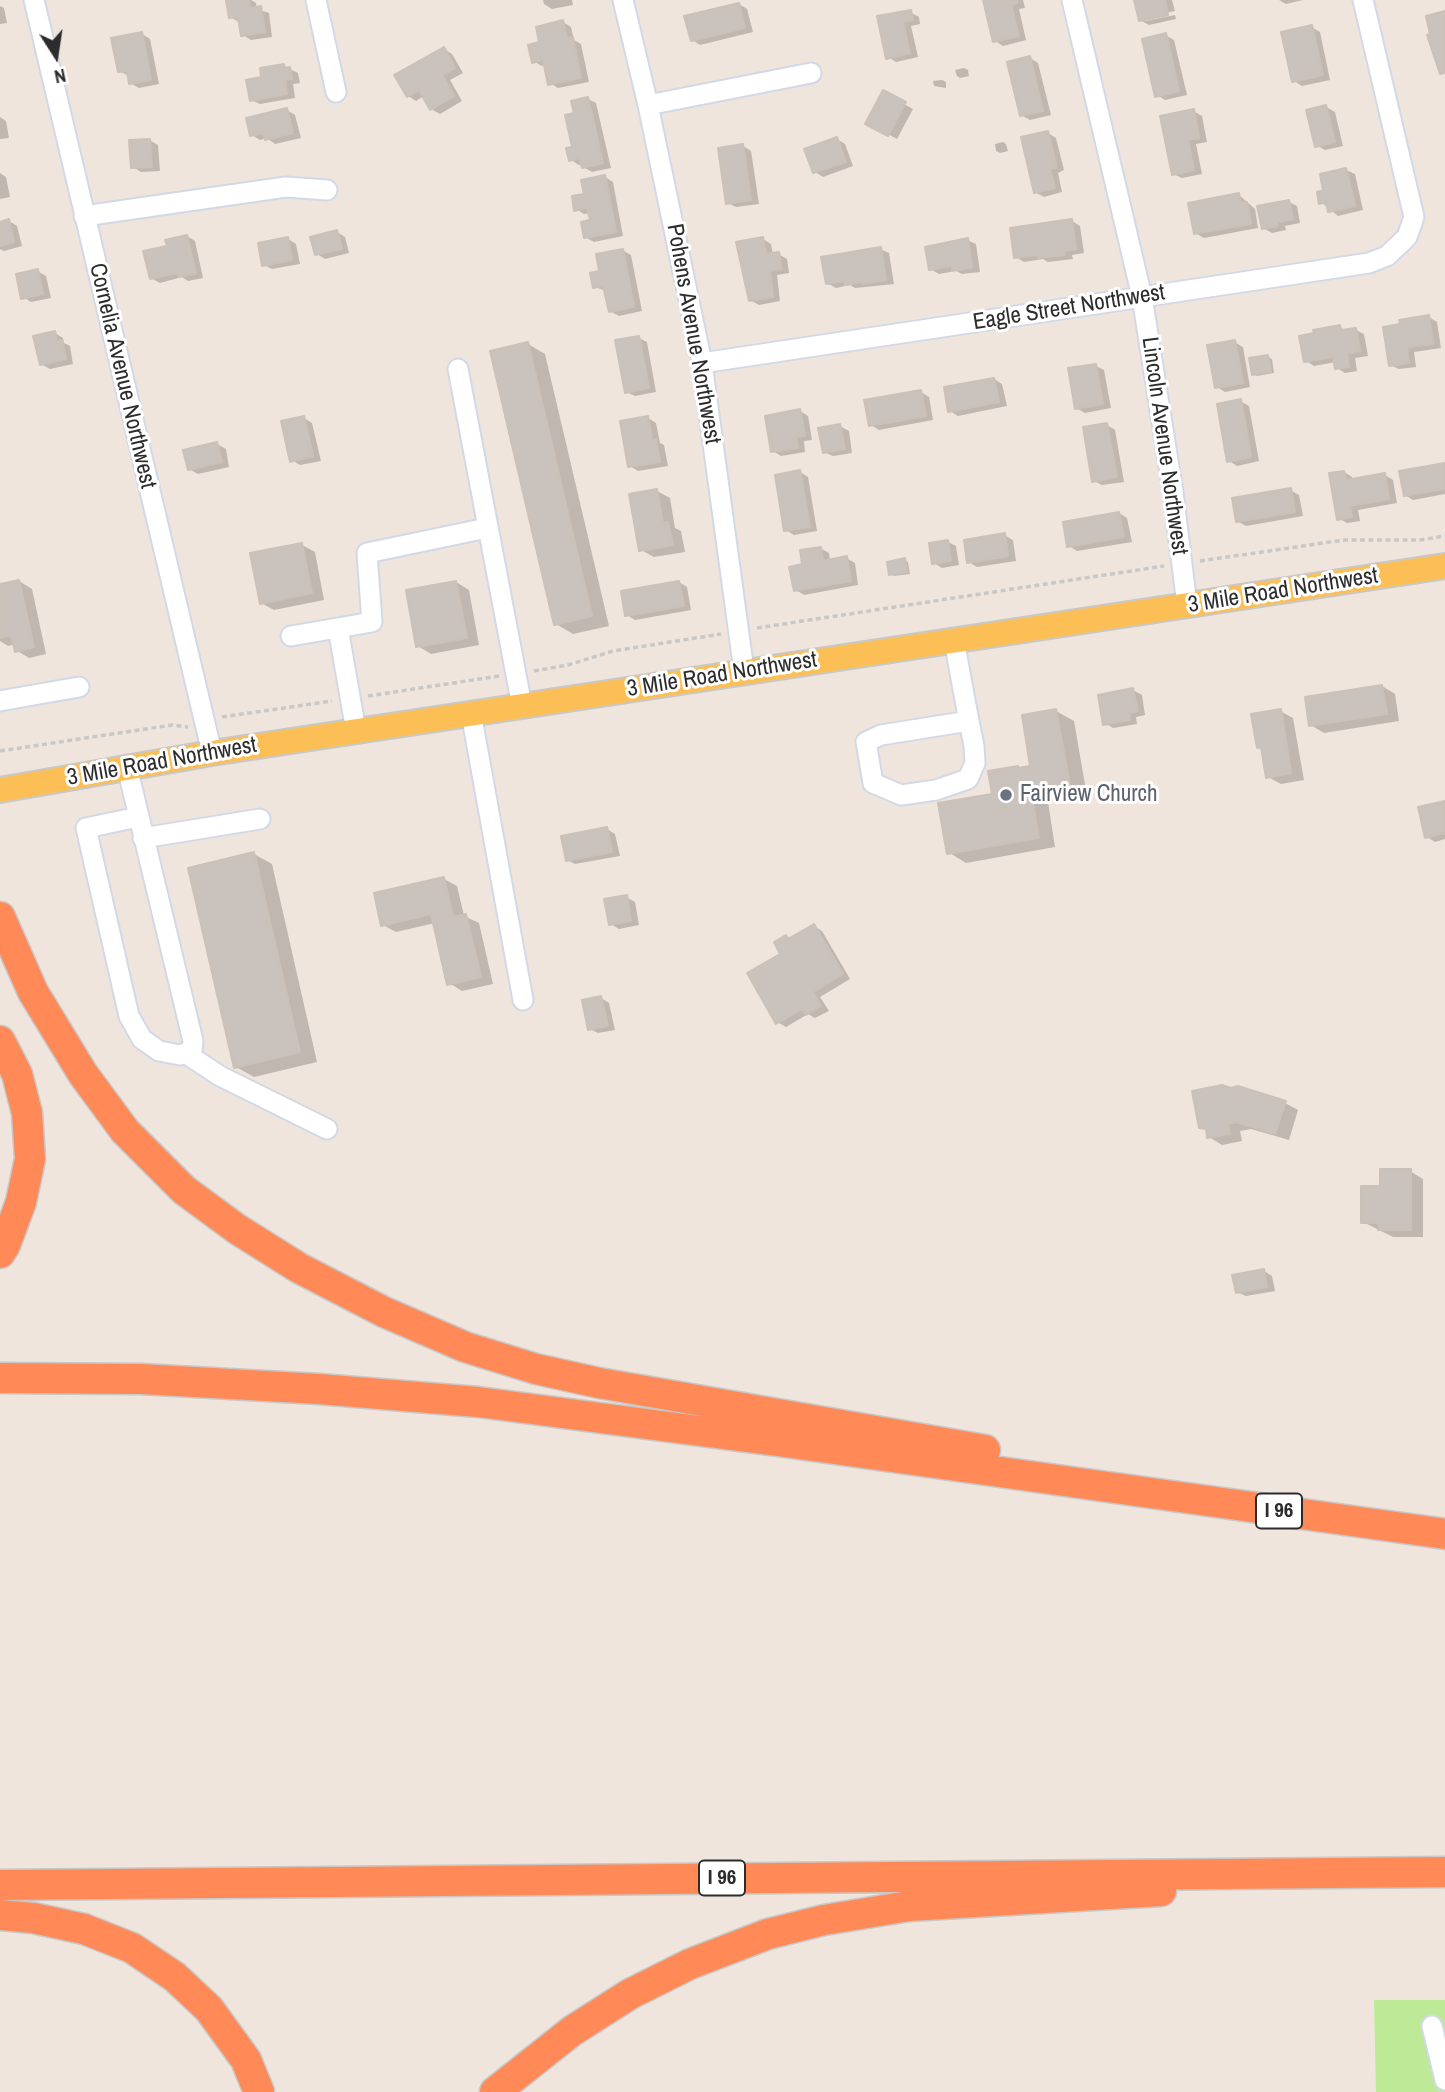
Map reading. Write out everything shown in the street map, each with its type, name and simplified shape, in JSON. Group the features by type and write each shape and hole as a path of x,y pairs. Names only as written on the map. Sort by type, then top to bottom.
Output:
{"highway":[{"path":"0,917 39,1004 83,1073 125,1130 184,1190 237,1229 299,1268 384,1312 465,1347 536,1369 612,1386 1003,1453 1113,1488"},
{"path":"0,1041 17,1074 27,1113 30,1159 21,1202 0,1252"},
{"name":"I 96","path":"0,1378 141,1379 478,1402 1445,1534"},
{"path":"495,2092 572,2031 630,1994 690,1964 792,1927 851,1914 928,1905 1120,1895 1352,1872"},
{"name":"I 96","path":"0,1885 1445,1872"},
{"path":"0,1915 84,1928 143,1955 175,1977 209,2010 246,2060 259,2092"}],"main road":[{"name":"3 Mile Road Northwest","path":"0,790 212,752 1445,566"}],"street":[{"name":"Cornelia Avenue Northwest","path":"34,0 212,752"},
{"path":"316,0 336,92"},
{"name":"Pohens Avenue Northwest","path":"623,0 702,363 744,671"},
{"name":"Lincoln Avenue Northwest","path":"1072,0 1142,297 1187,605"},
{"name":"Eagle Street Northwest","path":"702,363 1369,263 1387,257 1407,237 1414,218 1363,0"},
{"path":"648,105 811,73"},
{"path":"84,216 286,187 327,190"},
{"path":"458,369 522,706"},
{"path":"291,636 372,622 367,553 487,528"},
{"path":"338,628 356,731"},
{"path":"954,640 969,721 975,762 968,779 936,790 901,795 873,783 866,742 881,735 969,721"},
{"path":"0,701 79,687"},
{"path":"471,713 523,1000"},
{"path":"127,767 193,1041 192,1051 180,1055 159,1051 142,1039 130,1016 86,828 138,817"},
{"path":"143,838 260,819"},
{"path":"185,1053 219,1076 327,1129"},
{"path":"1432,2026 1445,2080"}],"green space":[{"path":"1374,2000 1445,2000 1445,2092 1376,2092"}],"building":[{"path":"226,0 249,0 250,8 261,6 265,32 241,36 238,17 229,18"},
{"path":"983,0 1017,0 1018,3 1011,5 1019,36 993,42"},
{"path":"1134,0 1165,0 1168,15 1139,21"},
{"path":"739,3 745,28 691,41 684,16"},
{"path":"911,10 913,20 903,22 910,53 886,59 877,16"},
{"path":"1445,11 1445,73 1440,74 1427,35 1430,34 1426,16"},
{"path":"563,20 567,38 573,37 581,78 548,85 543,60 532,63 528,45 539,42 536,27"},
{"path":"1312,25 1323,75 1292,82 1281,32"},
{"path":"142,32 151,80 129,84 127,71 118,72 111,38"},
{"path":"1166,33 1179,91 1155,97 1142,39"},
{"path":"444,47 455,68 442,75 454,96 430,110 419,90 407,97 394,75"},
{"path":"1030,56 1043,111 1020,116 1007,62"},
{"path":"284,64 285,68 290,67 292,79 285,80 287,94 250,101 246,80 261,77 260,68"},
{"path":"883,90 906,102 888,136 865,124"},
{"path":"588,97 603,163 582,168 579,158 569,161 566,148 572,147 565,115 574,113 571,101"},
{"path":"1326,105 1335,142 1315,147 1306,110"},
{"path":"287,108 293,133 265,140 263,133 250,136 246,118"},
{"path":"1194,109 1199,138 1188,140 1194,170 1172,175 1160,116"},
{"path":"1048,131 1056,165 1056,168 1050,169 1055,188 1034,193 1021,137"},
{"path":"837,137 846,162 813,173 804,149"},
{"path":"150,139 152,167 131,168 129,140"},
{"path":"743,144 751,200 726,204 718,148"},
{"path":"1346,168 1355,206 1328,212 1326,202 1319,204 1317,192 1323,190 1320,174"},
{"path":"605,175 616,232 584,238 581,222 590,220 587,208 574,211 572,196 584,194 581,180"},
{"path":"1239,193 1241,203 1247,202 1251,224 1194,234 1188,203"},
{"path":"1289,200 1293,219 1262,229 1257,206"},
{"path":"9,219 14,242 0,246 0,222"},
{"path":"1072,219 1076,249 1064,251 1065,255 1014,258 1010,228"},
{"path":"337,230 342,249 315,255 310,237"},
{"path":"187,235 196,273 179,277 177,273 150,279 143,251 167,246 165,240"},
{"path":"288,237 292,260 262,266 258,243"},
{"path":"763,237 766,254 779,252 782,269 770,271 773,297 749,301 736,242"},
{"path":"968,238 972,267 952,271 952,266 929,270 925,247"},
{"path":"881,247 886,280 863,284 845,285 844,281 826,284 821,257"},
{"path":"623,249 634,307 609,312 603,286 593,288 590,273 599,271 596,254"},
{"path":"38,269 43,294 21,299 16,274"},
{"path":"1429,315 1433,344 1407,347 1409,363 1389,366 1383,327 1400,324 1399,320"},
{"path":"1340,325 1341,330 1356,328 1360,351 1347,354 1349,367 1335,369 1333,357 1304,362 1299,336 1314,333 1313,330"},
{"path":"55,331 57,341 62,340 66,359 40,365 33,336"},
{"path":"639,336 649,388 625,393 615,340"},
{"path":"1235,340 1243,383 1215,388 1207,345"},
{"path":"528,342 592,616 554,625 490,351"},
{"path":"1268,355 1271,372 1252,375 1249,358"},
{"path":"1096,364 1103,404 1075,409 1068,368"},
{"path":"994,378 999,402 948,412 944,387"},
{"path":"921,390 926,416 869,426 864,400"},
{"path":"1241,399 1251,457 1227,462 1217,404"},
{"path":"800,409 805,436 796,437 798,448 771,452 765,416"},
{"path":"304,416 313,456 290,462 281,421"},
{"path":"648,416 652,440 656,439 660,462 628,467 620,421"},
{"path":"1107,423 1117,477 1092,482 1083,427"},
{"path":"840,424 845,449 823,453 818,428"},
{"path":"217,442 222,462 188,470 183,450"},
{"path":"1445,463 1445,489 1404,496 1399,471"},
{"path":"800,470 810,527 784,531 775,475"},
{"path":"1344,471 1346,480 1385,473 1389,499 1350,506 1352,517 1337,520 1329,473"},
{"path":"1291,488 1295,512 1236,522 1232,498"},
{"path":"657,489 663,523 668,522 673,545 639,551 629,494"},
{"path":"1119,512 1124,537 1067,547 1063,522"},
{"path":"1005,533 1008,556 967,563 964,540"},
{"path":"948,540 951,561 932,564 929,543"},
{"path":"302,543 312,593 260,604 250,553"},
{"path":"821,547 823,561 847,556 851,581 794,591 789,567 802,564 800,550"},
{"path":"905,558 907,572 889,575 887,562"},
{"path":"19,580 34,647 15,652 11,635 0,638 0,584"},
{"path":"456,581 467,638 416,647 406,590"},
{"path":"679,581 684,606 625,616 621,591"},
{"path":"1382,685 1387,714 1309,726 1305,697"},
{"path":"1133,688 1138,711 1129,713 1130,720 1103,725 1098,695"},
{"path":"1056,709 1070,786 1031,793 1039,838 947,854 938,803 992,794 988,771 1030,766 1022,715"},
{"path":"1281,709 1291,773 1266,778 1261,747 1257,748 1251,714"},
{"path":"1445,801 1445,833 1425,838 1418,807"},
{"path":"607,827 612,852 566,861 561,836"},
{"path":"254,852 300,1052 234,1068 188,868"},
{"path":"444,877 453,917 466,914 481,977 447,985 431,914 381,926 374,893"},
{"path":"627,895 631,921 609,925 604,899"},
{"path":"814,924 843,974 813,992 821,1006 806,1015 802,1009 776,1024 747,973 780,954 774,942 786,935 788,939"},
{"path":"601,996 608,1026 588,1030 582,1000"},
{"path":"1222,1085 1231,1088 1238,1086 1286,1101 1275,1134 1236,1122 1228,1124 1230,1134 1207,1138 1206,1129 1199,1128 1192,1091"},
{"path":"1380,1169 1411,1169 1411,1230 1378,1230 1379,1223 1361,1223 1361,1186 1380,1186"},
{"path":"1264,1269 1267,1287 1236,1293 1232,1275"}],"place":[{"name":"Fairview Church","path":"1006,795"}]}
